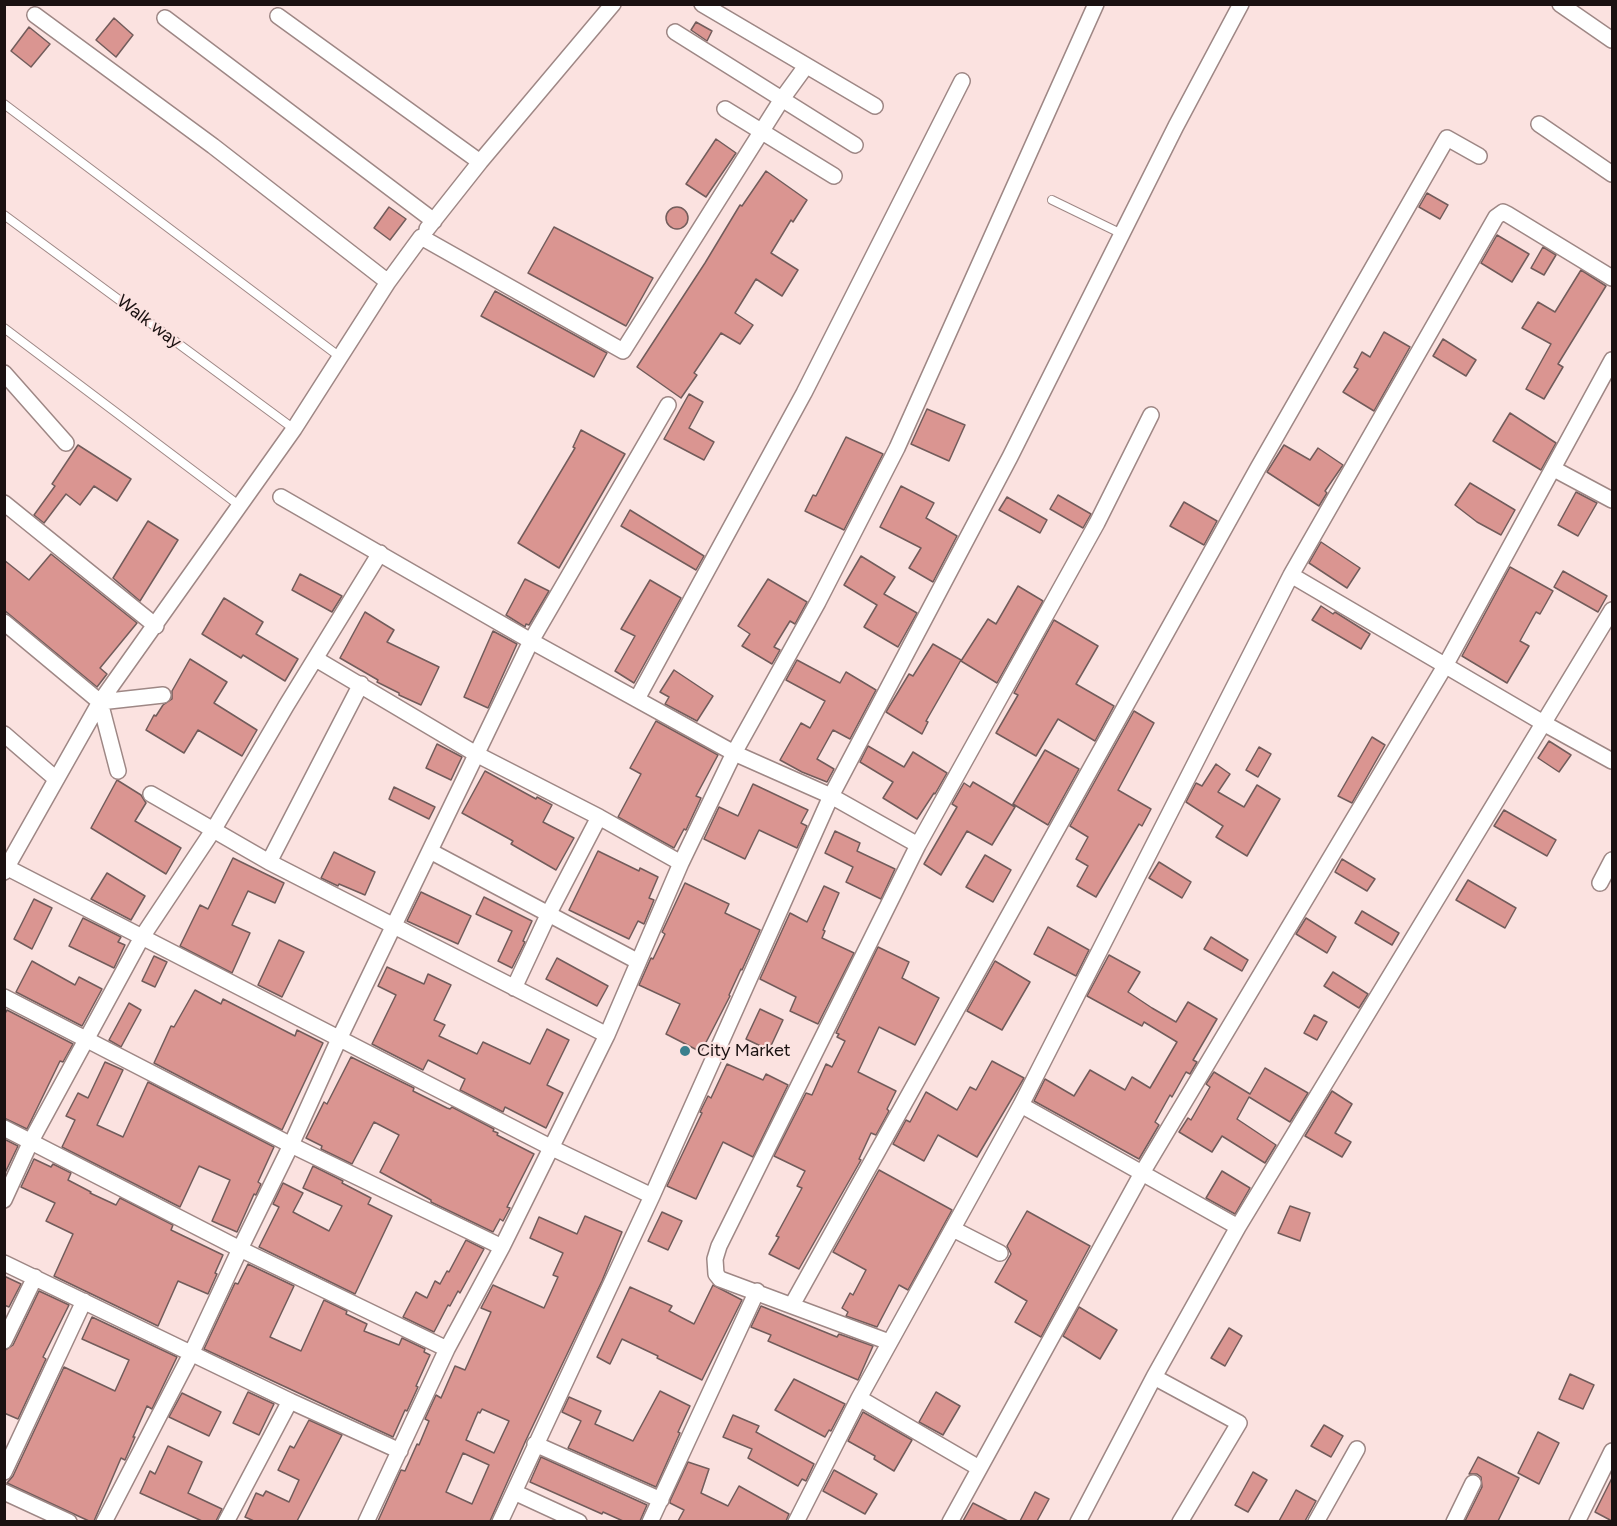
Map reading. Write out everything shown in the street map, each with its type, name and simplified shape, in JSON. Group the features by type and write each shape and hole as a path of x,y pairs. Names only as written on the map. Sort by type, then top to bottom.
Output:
{"street":[{"path":"613,4 480,162 387,282 294,429 100,702 6,868 552,1148 652,1196"},
{"path":"702,4 875,106"},
{"path":"366,1521 447,1349 502,1247 607,1035 681,863 734,753 818,602 897,448 1096,4"},
{"path":"500,1521 652,1196 831,796 1010,458 1176,126 1241,4"},
{"path":"1560,4 1612,40"},
{"path":"35,15 213,146 387,282"},
{"path":"278,16 480,162"},
{"path":"165,18 434,221"},
{"path":"675,32 855,145"},
{"path":"421,237 623,351 782,99 806,66"},
{"path":"637,699 804,393 962,81"},
{"path":"725,109 834,176"},
{"path":"1539,124 1612,174"},
{"path":"792,1305 1258,468 1447,138 1479,156"},
{"path":"796,1521 859,1398 1021,1105 1292,575 1499,214 1507,214 1612,278"},
{"path":"950,1521 1143,1173 1445,666 1612,360"},
{"path":"4,373 66,443"},
{"path":"104,1521 191,1354 339,1039 531,641 668,405"},
{"path":"890,1342 758,1291 720,1279 714,1268 717,1252 918,845 1097,523 1151,415"},
{"path":"1554,469 1612,500"},
{"path":"281,497 531,641 734,753 831,796 918,845"},
{"path":"4,503 156,626"},
{"path":"4,1200 31,1141 142,937 214,829 380,553"},
{"path":"1292,575 1612,761"},
{"path":"1078,1521 1154,1377 1238,1227 1612,610"},
{"path":"4,622 100,702 118,771"},
{"path":"316,659 476,754 599,817 681,863"},
{"path":"270,862 361,684"},
{"path":"100,702 163,694"},
{"path":"4,734 56,779"},
{"path":"151,794 270,862 607,1035"},
{"path":"514,988 549,913 599,817"},
{"path":"430,851 637,961"},
{"path":"1600,883 1612,860"},
{"path":"4,997 291,1145 502,1247"},
{"path":"1021,1105 1238,1227"},
{"path":"4,1128 240,1249 447,1349"},
{"path":"953,1229 1000,1253"},
{"path":"4,1263 290,1401 400,1451"},
{"path":"4,1341 35,1277"},
{"path":"650,1521 758,1291"},
{"path":"4,1472 84,1300"},
{"path":"1154,1377 1239,1423 1180,1521"},
{"path":"859,1398 979,1468"},
{"path":"226,1521 290,1401"},
{"path":"535,1444 661,1500"},
{"path":"1316,1521 1357,1449"},
{"path":"1577,1521 1609,1468 1612,1451"},
{"path":"1454,1521 1473,1483"},
{"path":"4,1492 69,1521"},
{"path":"514,1492 579,1521"}],"lane":[{"path":"4,104 340,357"},
{"path":"1052,200 1122,234"},
{"name":"Walk way","path":"4,215 294,429"},
{"path":"4,328 240,506"}],"building":[{"path":"114,18 133,35 116,57 96,40"},
{"path":"696,22 712,31 707,41 691,30"},
{"path":"29,27 50,44 31,67 11,51"},
{"path":"716,139 736,153 706,197 686,184"},
{"path":"766,171 807,200 793,222 791,220 771,253 798,270 782,296 756,279 735,313 753,325 740,344 721,333 694,373 697,375 681,398 637,367 740,205 742,206"},
{"path":"1427,193 1448,205 1440,219 1419,207"},
{"path":"389,207 406,219 390,240 374,228"},
{"path":"677,207 685,210 688,218 685,226 677,229 669,226 666,218 669,210"},
{"path":"554,227 653,278 626,326 528,273"},
{"path":"1497,235 1529,254 1512,282 1481,263"},
{"path":"1543,247 1556,255 1544,275 1531,268"},
{"path":"1581,270 1606,286 1558,364 1563,367 1544,399 1526,389 1551,344 1522,328 1538,302 1555,312"},
{"path":"495,291 607,353 594,377 481,316"},
{"path":"1384,332 1410,347 1374,411 1343,392 1358,369 1354,367 1362,352 1370,357"},
{"path":"1443,339 1476,360 1466,376 1433,356"},
{"path":"689,394 703,402 689,428 714,442 704,460 664,439"},
{"path":"927,409 965,425 949,461 911,444"},
{"path":"1510,413 1556,443 1541,470 1493,441"},
{"path":"581,430 625,454 559,568 518,543 575,448 573,447"},
{"path":"846,437 883,454 844,530 805,511 813,495 816,496"},
{"path":"78,445 131,479 117,501 94,486 80,505 66,494 44,523 34,515 55,486 52,484"},
{"path":"1284,445 1310,460 1318,448 1343,465 1325,491 1327,493 1319,506 1267,472"},
{"path":"1470,483 1515,510 1501,535 1477,522 1455,505"},
{"path":"901,486 934,503 926,518 957,536 933,582 909,568 921,548 880,527"},
{"path":"1576,492 1597,503 1578,536 1558,525"},
{"path":"1058,495 1091,514 1083,528 1050,509"},
{"path":"1007,497 1047,520 1040,533 999,510"},
{"path":"1184,502 1217,521 1204,545 1170,526"},
{"path":"630,510 704,556 696,570 621,526"},
{"path":"148,521 178,540 140,601 113,578"},
{"path":"1321,542 1360,568 1347,588 1309,563"},
{"path":"51,554 137,623 100,668 107,674 97,687 4,610 4,560 29,580"},
{"path":"861,556 895,577 884,594 917,613 898,647 864,627 877,605 844,585"},
{"path":"1510,567 1553,591 1540,614 1536,612 1520,641 1529,646 1507,683 1462,656"},
{"path":"1563,571 1607,596 1598,612 1554,587"},
{"path":"300,574 342,596 332,612 292,590"},
{"path":"525,579 549,591 529,625 526,624 525,627 506,615"},
{"path":"768,579 807,602 795,624 790,621 774,647 780,650 772,664 742,646 750,634 738,626"},
{"path":"650,580 681,598 634,683 615,671 635,636 621,629"},
{"path":"1018,586 1043,601 997,683 961,661 988,619 996,624"},
{"path":"224,598 263,622 256,634 298,659 285,681 243,655 241,658 202,634"},
{"path":"1321,606 1370,634 1361,649 1312,620"},
{"path":"365,612 394,630 387,642 439,667 421,705 399,695 340,658"},
{"path":"1054,620 1098,646 1076,684 1114,706 1095,741 1058,719 1036,756 996,733 1018,695 1014,693"},
{"path":"493,631 517,644 488,708 464,697"},
{"path":"933,644 961,660 926,721 928,722 922,734 886,712 909,674 913,676"},
{"path":"190,659 227,682 214,703 257,730 242,756 198,730 184,753 146,730 154,715 156,716 163,705 172,699 172,691"},
{"path":"797,660 840,683 846,672 876,690 850,739 833,730 817,759 834,769 827,782 780,760 801,723 810,728 825,701 786,680"},
{"path":"674,670 713,696 697,721 665,704 669,697 660,692"},
{"path":"1134,711 1154,723 1118,790 1151,809 1142,826 1139,824 1096,897 1077,886 1088,866 1076,859 1088,837 1070,826"},
{"path":"656,721 718,755 696,796 701,798 686,830 684,829 674,848 618,817 641,774 630,768"},
{"path":"1372,737 1385,745 1352,803 1338,796"},
{"path":"1549,741 1571,755 1559,772 1538,758"},
{"path":"437,744 462,757 451,780 426,768"},
{"path":"868,746 904,767 913,752 947,773 917,819 883,798 893,782 860,762"},
{"path":"1259,747 1271,754 1258,777 1246,770"},
{"path":"1045,750 1079,769 1048,825 1013,804"},
{"path":"1216,764 1230,774 1218,792 1244,807 1257,785 1280,799 1247,856 1216,837 1223,826 1186,802 1196,783 1202,786"},
{"path":"485,771 536,799 537,797 552,805 543,822 574,838 556,870 511,844 513,841 462,813"},
{"path":"117,780 141,795 146,803 135,821 181,848 166,874 91,828"},
{"path":"973,782 1015,807 992,845 967,831 941,875 924,864 957,807 952,804 964,783 970,787"},
{"path":"753,784 808,810 801,823 807,826 797,848 759,830 745,859 704,839 719,807 738,816"},
{"path":"394,787 435,807 429,819 389,799"},
{"path":"1504,810 1556,840 1547,856 1494,826"},
{"path":"835,831 860,843 857,851 895,869 881,899 846,882 853,867 825,853"},
{"path":"598,851 639,871 640,868 658,877 649,898 654,900 644,924 638,921 629,939 569,910"},
{"path":"334,852 375,872 365,895 321,878"},
{"path":"985,855 1011,870 993,902 966,887"},
{"path":"233,858 284,883 275,903 248,891 232,925 250,933 232,973 180,946 200,905 208,909"},
{"path":"1342,859 1375,879 1367,891 1335,872"},
{"path":"1159,862 1191,882 1182,898 1149,878"},
{"path":"107,873 145,896 131,920 91,899"},
{"path":"1468,880 1516,908 1505,928 1456,900"},
{"path":"685,883 729,904 725,913 760,930 701,1052 666,1034 680,1004 639,985 665,934 662,932"},
{"path":"824,886 839,893 823,930 825,931 822,938 854,953 818,1024 790,1011 796,997 760,979 790,913 807,922"},
{"path":"421,892 471,916 458,944 407,921"},
{"path":"484,897 532,921 512,968 498,961 512,931 476,914"},
{"path":"34,899 52,908 32,949 14,939"},
{"path":"1362,911 1399,933 1392,945 1355,923"},
{"path":"83,918 121,937 118,942 125,945 114,968 69,946"},
{"path":"1306,918 1336,937 1327,953 1296,934"},
{"path":"1048,927 1089,950 1076,976 1034,954"},
{"path":"1211,937 1248,960 1242,971 1204,949"},
{"path":"279,940 304,952 282,997 258,985"},
{"path":"878,947 909,962 902,978 939,998 915,1045 879,1027 858,1072 896,1091 887,1109 889,1111 876,1135 871,1133 859,1159 861,1160 799,1269 769,1254 802,1188 797,1186 805,1171 774,1156 806,1093 812,1095 826,1064 832,1067 845,1041 837,1037 839,1034 836,1033"},
{"path":"1109,955 1140,972 1128,992 1152,1008 1176,1022 1188,1002 1217,1019 1193,1060 1197,1062 1190,1074 1186,1072 1172,1097 1170,1095 1155,1122 1159,1125 1139,1159 1034,1101 1045,1079 1074,1096 1090,1070 1125,1090 1132,1077 1150,1088 1177,1042 1144,1022 1142,1026 1087,996"},
{"path":"154,956 167,962 155,987 142,981"},
{"path":"557,958 608,986 597,1006 546,979"},
{"path":"32,961 75,985 79,977 102,989 82,1026 16,992"},
{"path":"995,961 1030,982 1002,1030 967,1011"},
{"path":"387,967 424,984 428,974 451,985 434,1020 445,1025 439,1036 477,1054 483,1042 530,1064 547,1029 569,1040 547,1085 563,1093 546,1128 505,1107 503,1112 460,1090 465,1079 428,1060 423,1070 372,1044 396,995 378,986"},
{"path":"1333,972 1368,994 1359,1008 1324,986"},
{"path":"195,990 221,1004 223,999 295,1036 297,1030 323,1043 282,1130 154,1063 171,1026 174,1027"},
{"path":"129,1003 141,1010 121,1047 109,1040"},
{"path":"760,1009 783,1020 769,1050 746,1039"},
{"path":"7,1010 73,1044 63,1062 60,1061 27,1129 4,1118 4,1015"},
{"path":"1314,1015 1327,1022 1317,1040 1304,1033"},
{"path":"351,1057 414,1088 413,1091 447,1108 452,1107 494,1129 497,1135 534,1154 507,1207 510,1208 503,1221 500,1219 493,1232 431,1202 380,1172 399,1135 374,1122 352,1164 321,1149 322,1146 306,1138 324,1102 327,1104"},
{"path":"992,1061 1024,1078 977,1157 938,1135 924,1161 893,1144 906,1120 910,1122 926,1092 957,1110 970,1087 976,1090"},
{"path":"105,1062 123,1070 97,1125 123,1137 148,1082 274,1147 258,1182 261,1184 237,1232 212,1221 230,1180 199,1166 180,1207 62,1147 75,1120 66,1116 78,1093 88,1098"},
{"path":"727,1064 763,1080 766,1074 788,1085 753,1157 723,1142 696,1199 667,1186 702,1113 700,1112 708,1096 711,1098"},
{"path":"1265,1068 1308,1093 1290,1122 1249,1097 1237,1119 1276,1145 1265,1163 1222,1136 1212,1152 1179,1132 1188,1118 1191,1120 1210,1087 1206,1084 1214,1072 1250,1094"},
{"path":"1332,1091 1352,1104 1335,1133 1351,1142 1342,1157 1305,1136"},
{"path":"4,1139 18,1146 4,1175"},
{"path":"34,1159 51,1167 53,1164 71,1173 68,1180 90,1193 116,1205 120,1198 173,1225 171,1230 223,1255 208,1294 178,1281 158,1326 54,1276 73,1234 46,1221 55,1203 21,1187"},
{"path":"313,1166 371,1198 368,1204 392,1216 355,1294 259,1247 279,1207 273,1204 283,1183 303,1193 293,1212 329,1231 342,1206 303,1188"},
{"path":"879,1170 952,1210 908,1290 899,1285 877,1327 846,1316 848,1312 842,1308 850,1293 853,1295 866,1270 833,1252"},
{"path":"1222,1171 1250,1188 1235,1214 1206,1198"},
{"path":"1290,1206 1310,1213 1300,1241 1278,1233"},
{"path":"1027,1211 1090,1246 1041,1337 1015,1322 1027,1301 995,1282 1011,1254 1007,1246"},
{"path":"662,1212 682,1221 668,1250 648,1241"},
{"path":"585,1216 622,1232 602,1281 490,1521 378,1521 401,1470 405,1471 417,1444 419,1445 429,1421 425,1419 436,1395 441,1398 455,1366 465,1370 491,1312 481,1308 493,1285 544,1308 558,1277 553,1275 563,1253 530,1238 539,1217 577,1234","holes":["482,1409 509,1421 494,1453 466,1440 478,1412 480,1413","463,1453 489,1465 472,1504 446,1492"]},
{"path":"466,1240 484,1249 460,1293 458,1291 450,1306 448,1305 434,1332 403,1317 416,1292 427,1298 435,1281 440,1284"},
{"path":"248,1264 294,1286 270,1337 301,1351 324,1300 367,1324 364,1331 399,1345 402,1338 425,1349 424,1352 430,1355 416,1386 418,1387 393,1437 204,1349 235,1283 238,1284"},
{"path":"4,1276 21,1284 9,1307 4,1305"},
{"path":"713,1285 742,1300 702,1380 622,1339 610,1364 597,1357 630,1287 672,1306 669,1311 694,1324"},
{"path":"39,1291 69,1305 43,1357 46,1359 18,1419 4,1413 4,1351 13,1345"},
{"path":"761,1306 837,1337 839,1334 873,1346 858,1380 768,1341 771,1335 751,1327"},
{"path":"1079,1307 1117,1330 1100,1359 1063,1336"},
{"path":"92,1317 177,1357 152,1409 147,1406 125,1460 121,1458 94,1521 89,1521 7,1483 13,1476 64,1367 115,1391 129,1360 82,1339"},
{"path":"1229,1328 1242,1336 1225,1366 1211,1358"},
{"path":"1570,1374 1594,1385 1583,1409 1559,1399"},
{"path":"794,1379 845,1404 831,1431 829,1430 825,1437 775,1410"},
{"path":"660,1391 690,1406 656,1487 568,1448 581,1421 562,1412 569,1397 601,1411 595,1424 633,1441"},
{"path":"248,1392 274,1404 259,1435 233,1423"},
{"path":"936,1392 960,1406 943,1435 919,1422"},
{"path":"182,1393 221,1412 209,1436 169,1417"},
{"path":"863,1412 912,1440 894,1471 874,1459 875,1456 848,1441"},
{"path":"733,1415 759,1426 756,1432 814,1464 806,1481 802,1479 798,1486 748,1458 752,1449 723,1437"},
{"path":"309,1420 342,1435 297,1521 254,1521 245,1517 256,1493 263,1496 266,1491 289,1502 299,1480 278,1470 290,1446 294,1448"},
{"path":"1324,1425 1343,1436 1331,1457 1311,1446"},
{"path":"1538,1432 1559,1443 1539,1484 1518,1473"},
{"path":"168,1446 202,1462 188,1493 222,1509 216,1521 202,1521 140,1493 150,1471 155,1474"},
{"path":"541,1457 647,1505 640,1521 623,1521 603,1512 602,1514 530,1482"},
{"path":"1478,1457 1519,1478 1498,1521 1465,1521 1482,1487 1481,1477 1477,1474 1469,1474"},
{"path":"688,1462 709,1469 701,1493 728,1506 739,1486 789,1514 786,1521 678,1521 684,1510 670,1501"},
{"path":"834,1470 877,1494 865,1514 823,1491"},
{"path":"1253,1472 1267,1480 1248,1512 1235,1505"},
{"path":"1612,1478 1612,1521 1595,1512"},
{"path":"1296,1490 1316,1501 1305,1521 1279,1521"},
{"path":"1035,1492 1049,1499 1037,1521 1020,1521"},
{"path":"973,1503 1008,1521 963,1521"}],"place":[{"name":"City Market","path":"685,1051"}]}
